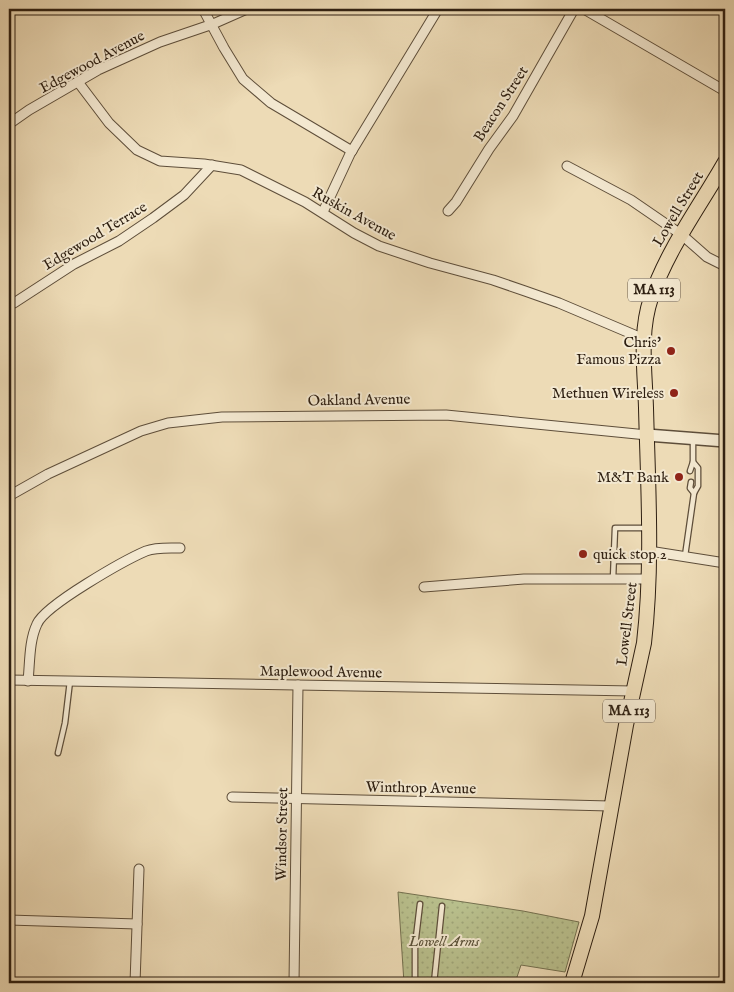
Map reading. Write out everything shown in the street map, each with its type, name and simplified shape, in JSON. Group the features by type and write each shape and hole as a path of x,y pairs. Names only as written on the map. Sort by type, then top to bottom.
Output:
{"main road":[{"name":"Lowell Street","path":"572,983 592,916 610,806 644,643 649,579 649,528 644,339 650,300 667,260 725,162"}],"street":[{"path":"203,9 243,79 271,103 352,151"},
{"name":"Edgewood Avenue","path":"9,124 29,110 98,70 160,42 211,25 247,9"},
{"path":"323,212 352,151 438,9"},
{"name":"Beacon Street","path":"448,211 456,202 488,148 513,116 574,9"},
{"path":"584,9 725,91"},
{"name":"Ruskin Avenue","path":"78,82 109,123 137,150 160,161 212,165 241,170 323,212 354,233 379,246 430,264 493,280 525,291 559,303 644,339"},
{"name":"Edgewood Terrace","path":"9,302 14,303 74,264 120,241 184,195 212,165"},
{"path":"567,166 631,200 682,235 707,257 725,266"},
{"name":"Oakland Avenue","path":"9,496 48,474 142,431 168,423 195,419 251,416 446,415 725,441"},
{"path":"28,681 33,636 37,623 43,614 74,592 147,551 180,548"},
{"path":"649,556 684,556 725,563"},
{"path":"424,587 524,579 649,579"},
{"name":"Maplewood Avenue","path":"9,680 633,691"},
{"name":"Windsor Street","path":"294,983 298,685"},
{"name":"Winthrop Avenue","path":"232,797 610,806"},
{"path":"134,983 139,869"},
{"path":"9,920 137,924"}],"lane":[{"path":"690,471 693,462 693,439"},
{"path":"684,556 694,493 698,486 698,468 693,462"},
{"path":"690,482 690,488 694,493"},
{"path":"613,579 615,528 649,528"},
{"path":"614,561 649,556"},
{"path":"58,752 65,723 70,682"},
{"path":"415,983 415,946 420,904"},
{"path":"434,983 442,906"}],"green space":[{"name":"Lowell Arms","path":"398,892 523,911 579,922 565,972 521,965 515,983 404,983"}],"place":[{"name":"Chris' Famous Pizza","path":"671,351"},
{"name":"Methuen Wireless","path":"674,393"},
{"name":"M&T Bank","path":"679,477"},
{"name":"quick stop 2","path":"583,554"}]}
